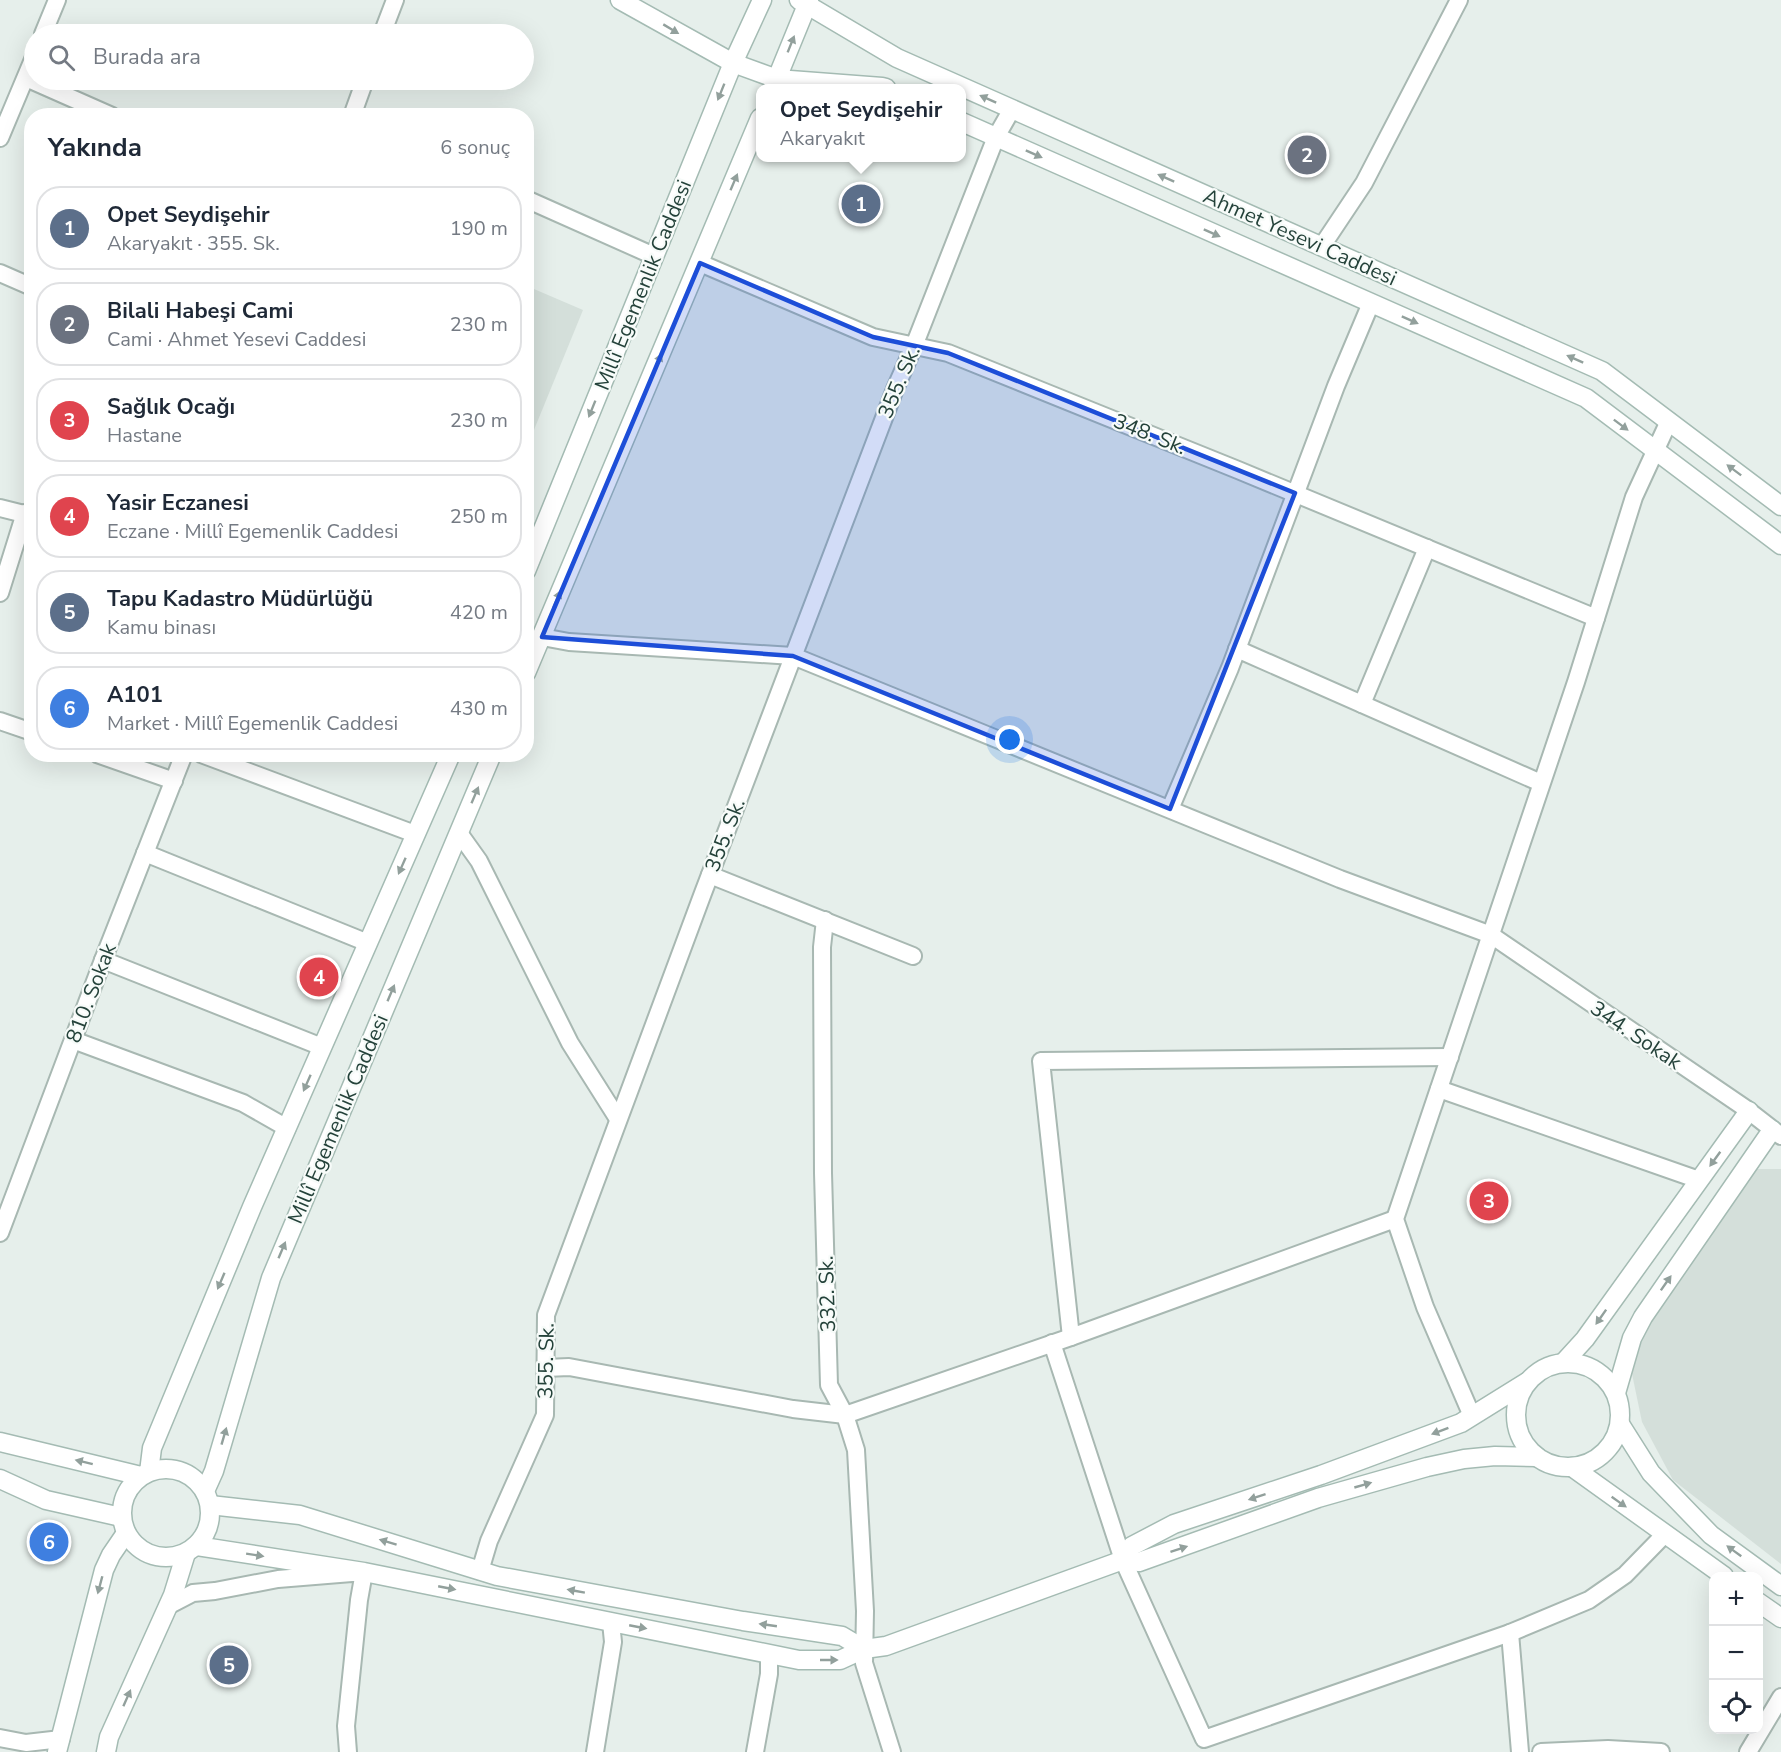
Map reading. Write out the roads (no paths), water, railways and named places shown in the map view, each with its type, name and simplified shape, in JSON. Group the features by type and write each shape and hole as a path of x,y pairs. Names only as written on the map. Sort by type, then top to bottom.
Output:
{"street":[{"path":"48,24 57,0"},
{"path":"386,24 395,0"},
{"path":"620,0 775,84 805,1"},
{"name":"Millî Egemenlik Caddesi","path":"534,551 733,63 762,0"},
{"path":"1322,246 1364,183 1459,0"},
{"name":"Ahmet Yesevi Caddesi","path":"805,1 897,58 956,84"},
{"path":"0,138 24,83"},
{"name":"Ahmet Yesevi Caddesi","path":"966,89 1602,371 1781,506"},
{"path":"53,90 94,108"},
{"path":"355,108 361,90"},
{"name":"355. Sk.","path":"480,1571 489,1540 544,1415 546,1315 895,389 996,137 1012,109"},
{"name":"Ahmet Yesevi Caddesi","path":"966,124 1586,398 1781,546"},
{"name":"Millî Egemenlik Caddesi","path":"534,655 756,128"},
{"path":"534,203 654,256"},
{"name":"348. Sk.","path":"700,262 873,337 948,353 1596,618"},
{"path":"0,273 24,284"},
{"path":"1170,809 1237,649 1336,386 1371,303"},
{"path":"1472,1416 1425,1307 1395,1219 1596,618 1634,497 1669,421"},
{"path":"0,508 24,514"},
{"path":"0,593 24,526"},
{"path":"1362,704 1427,548"},
{"name":"344. Sokak","path":"542,637 569,642 793,656 1340,879 1491,935 1749,1111 1777,1133"},
{"path":"1237,649 1541,783"},
{"path":"0,721 24,729"},
{"path":"120,762 174,781"},
{"name":"810. Sokak","path":"0,1233 7,1197 73,1040 181,762"},
{"path":"222,762 416,834"},
{"name":"Millî Egemenlik Caddesi","path":"145,1474 152,1448 287,1128 448,762"},
{"name":"Millî Egemenlik Caddesi","path":"207,1498 271,1278 489,762"},
{"path":"459,833 479,861 570,1043 618,1119"},
{"path":"145,853 368,943"},
{"path":"710,875 913,956"},
{"name":"332. Sk.","path":"825,920 822,947 823,1173 829,1385 845,1415 856,1450 865,1611 864,1656 892,1752"},
{"path":"103,960 322,1047"},
{"path":"73,1040 243,1104 287,1128"},
{"path":"1071,1337 1041,1061 1450,1057"},
{"path":"1439,1089 1699,1180"},
{"path":"1564,1362 1586,1339 1749,1111"},
{"path":"1616,1393 1632,1338 1643,1317 1777,1133"},
{"path":"546,1368 569,1367 793,1409 845,1415 1071,1337 1395,1219"},
{"path":"1052,1343 1123,1560 1204,1745 1510,1633 1589,1600 1625,1575 1665,1534"},
{"path":"0,1479 46,1500 124,1525 138,1548 149,1555 161,1558 174,1557 192,1549 364,1572 799,1660 840,1660 864,1656 1123,1560 1139,1562 1318,1498 1427,1467 1464,1459 1495,1456 1537,1457 1557,1466 1572,1467 1588,1463 1606,1452 1620,1424 1621,1413 1616,1393 1611,1383 1595,1369 1585,1365 1564,1362 1544,1368 1527,1382 1461,1423 1321,1475 1174,1524 1132,1546 1123,1560"},
{"path":"1527,1382 1518,1400 1516,1421 1523,1441 1537,1457"},
{"path":"1620,1424 1651,1473 1712,1535 1781,1586"},
{"path":"0,1442 145,1474 169,1469 183,1472 195,1480 207,1498 208,1527 206,1534 192,1549 109,1737 106,1752"},
{"path":"1572,1467 1718,1572"},
{"path":"0,1738 26,1743 59,1745 104,1570 124,1525 125,1494 132,1484 145,1474"},
{"path":"207,1498 300,1515 497,1576 743,1622 842,1636 864,1656"},
{"path":"168,1606 193,1593 278,1579 364,1572"},
{"path":"348,1752 346,1726 364,1572"},
{"path":"1763,1605 1781,1618"},
{"path":"595,1752 613,1642 611,1622"},
{"path":"1510,1633 1520,1752"},
{"path":"755,1752 769,1674 769,1654"},
{"path":"1748,1752 1781,1697"},
{"path":"1541,1752 1608,1749 1660,1752"}],"place":[{"name":"Bilali Habeşi Cami","path":"1307,155"},
{"name":"Opet Seydişehir","path":"861,204"},
{"name":"Yasir Eczanesi","path":"319,977"},
{"name":"Sağlık Ocağı","path":"1489,1201"},
{"name":"A101","path":"49,1542"},
{"name":"Tapu Kadastro Müdürlüğü","path":"229,1665"}]}
